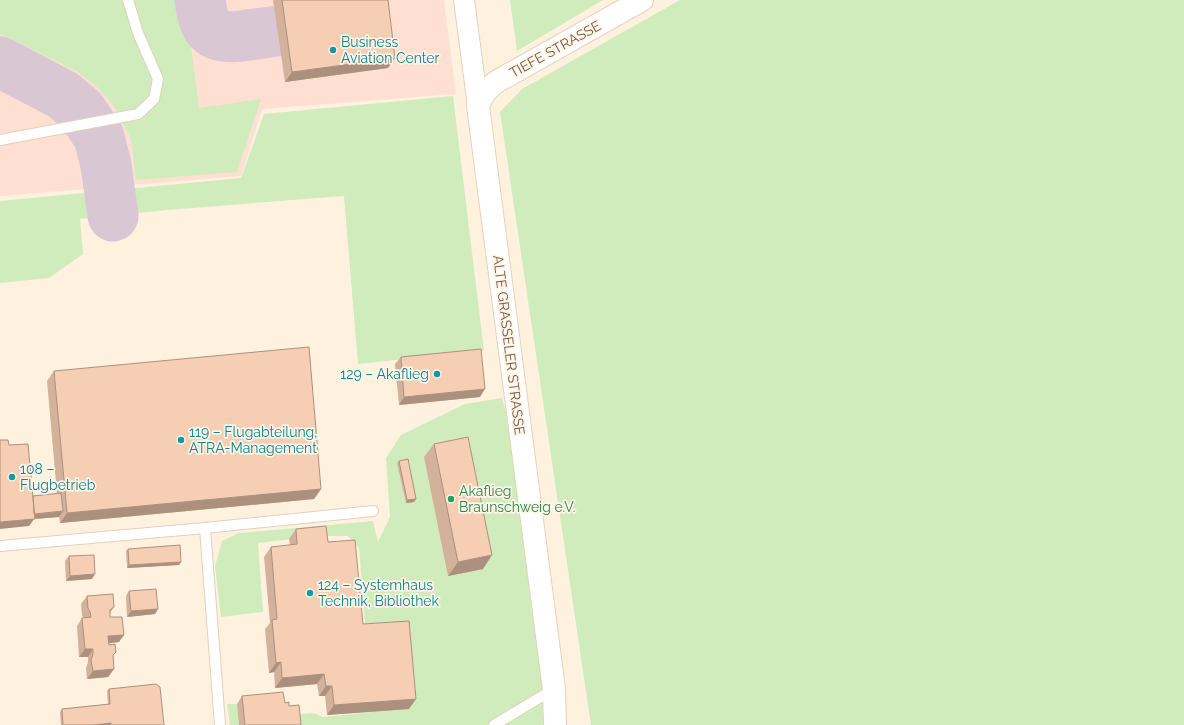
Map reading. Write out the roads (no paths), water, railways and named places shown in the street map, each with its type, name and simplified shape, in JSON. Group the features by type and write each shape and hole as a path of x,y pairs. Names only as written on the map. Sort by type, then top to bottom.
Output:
{"main road":[{"name":"TIEFE STRASSE","path":"478,106 487,89 496,82 642,0"},
{"name":"ALTE GRASSELER STRASSE","path":"478,106 554,690 555,725"},
{"name":"ALTE GRASSELER STRASSE","path":"554,690 564,725"}],"street":[{"name":"ALTE GRASSELER STRASSE","path":"464,0 478,106"}],"lane":[{"path":"0,140 138,114 154,99 158,79 138,33 128,0"},
{"path":"0,546 374,511"},
{"path":"205,528 220,725"},
{"path":"494,725 554,690"}],"place":[{"name":"Business Aviation Center","path":"333,50"},
{"name":"129 – Akaflieg","path":"437,374"},
{"name":"119 – Flugabteilung, ATRA-Management","path":"181,440"},
{"name":"108 – Flugbetrieb","path":"12,477"},
{"name":"Akaflieg Braunschweig e.V.","path":"451,499"},
{"name":"124 – Systemhaus Technik, Bibliothek","path":"310,593"}]}
